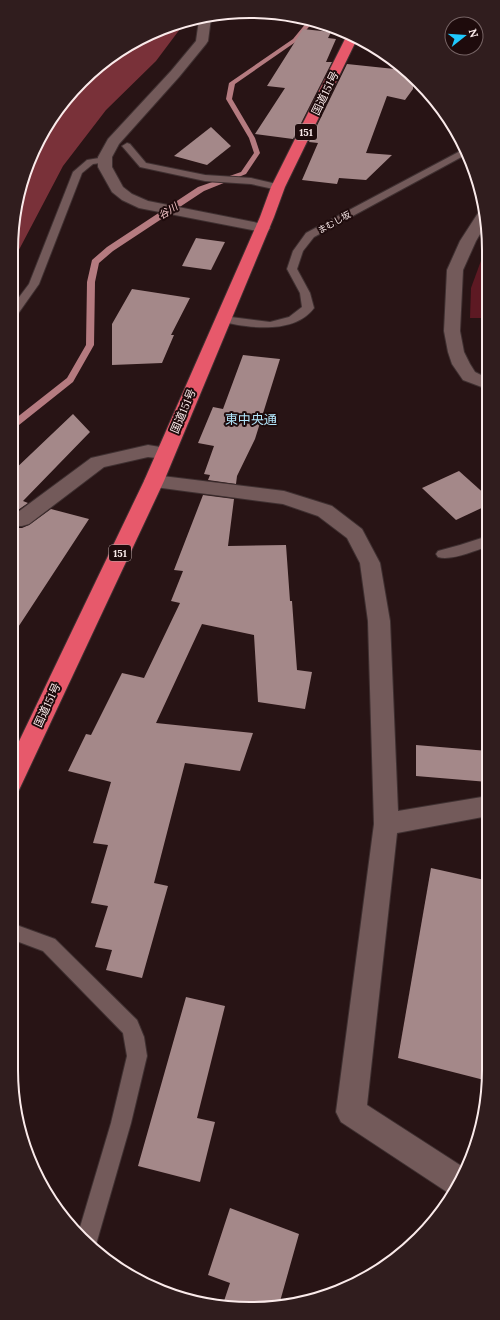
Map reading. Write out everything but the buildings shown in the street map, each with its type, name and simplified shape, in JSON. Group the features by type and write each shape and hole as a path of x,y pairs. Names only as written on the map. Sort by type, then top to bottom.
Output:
{"highway":[{"name":"国道151号","path":"18,765 154,481 263,228 278,187 350,41"}],"street":[{"path":"204,22 202,41 175,74 113,142 105,160 105,167 117,189 127,197 144,205 188,215 263,228"},
{"path":"480,221 468,241 455,270 452,331 456,352 461,364 469,376 482,382"},
{"path":"18,519 22,519 98,462 148,451 165,453"},
{"path":"154,481 284,498 325,511 355,534 370,563 379,621 386,824 351,1112 455,1179"},
{"path":"386,824 482,807"}],"lane":[{"path":"127,146 143,165 205,178 251,181 278,187"},
{"name":"まむし坂","path":"223,319 270,325 293,320 308,308 305,293 292,269 298,251 310,235 461,154"},
{"path":"18,306 34,284 78,172 90,162 105,160"},
{"path":"443,554 462,550 482,543"},
{"path":"18,934 49,945 130,1027 134,1037 137,1056 88,1236"}],"shaded area":[{"path":"180,29 156,61 106,110 63,166 18,252 18,235 22,205 30,175 42,147 57,121 86,86 121,57 147,42"},
{"path":"482,258 482,318 470,318 471,288"}],"waterway":[{"name":"谷川","path":"18,421 70,380 90,345 91,282 95,262 110,249 201,189 244,173 257,153 252,138 229,99 232,83 295,40 307,25"}],"district":[{"name":"東中央通","path":"251,419"}]}
